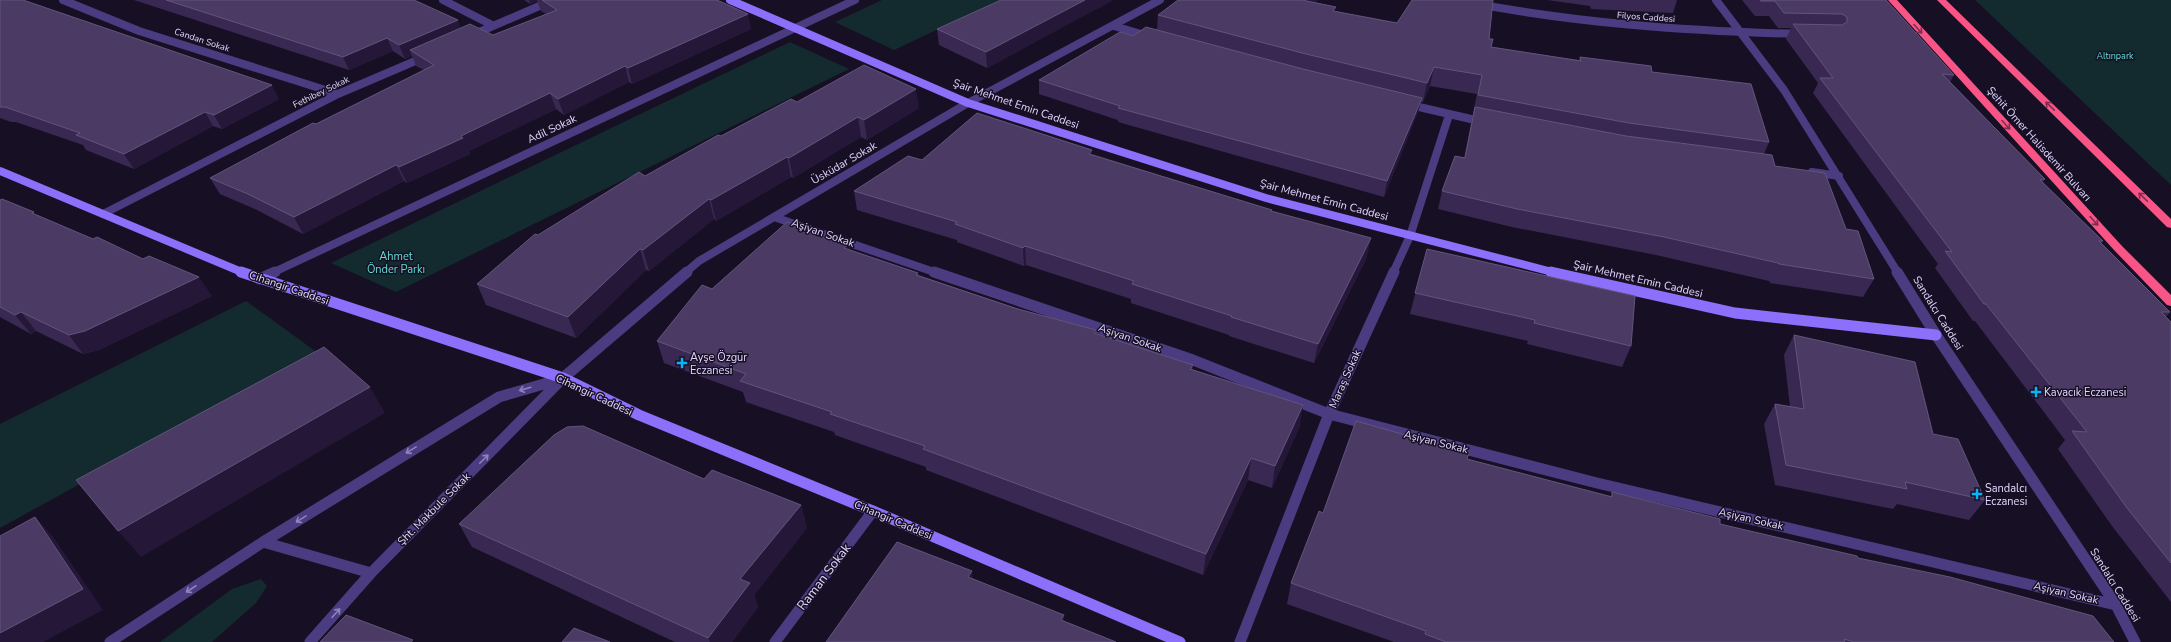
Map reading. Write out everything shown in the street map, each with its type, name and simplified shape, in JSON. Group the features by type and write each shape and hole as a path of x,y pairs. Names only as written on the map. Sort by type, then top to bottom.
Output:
{"highway":[{"name":"Şehit Ömer Halisdemir Bulvarı","path":"1892,0 2118,248 2171,302"},
{"path":"1941,0 2171,225"}],"street":[{"name":"Candan Sokak","path":"62,0 140,30 338,94"},
{"path":"443,0 492,25"},
{"path":"464,38 553,0"},
{"name":"Şair Mehmet Emin Caddesi","path":"730,0 796,27 968,103 1266,198 1517,264 1735,313 1936,335"},
{"name":"Adil Sokak","path":"259,279 855,0"},
{"name":"Üsküdar Sokak","path":"562,378 699,261 968,103 1160,0"},
{"name":"Filyos Caddesi","path":"1457,0 1561,19 1741,33 1811,34"},
{"name":"Sandalcı Caddesi","path":"1716,0 1784,90 1840,176 1936,335 2116,605 2135,642"},
{"path":"1114,26 1158,39"},
{"name":"Fethibey Sokak","path":"103,214 338,94 436,52"},
{"path":"1396,102 1494,124"},
{"name":"Maraş Sokak","path":"1240,642 1329,414 1410,236 1449,115"},
{"name":"Cihangir Caddesi","path":"0,171 259,279 562,378 639,415 873,511 1180,642"},
{"path":"1801,171 1840,176"},
{"name":"Aşiyan Sokak","path":"774,217 1193,360 1329,414 1604,485 2116,605"},
{"path":"110,642 263,542 499,397 562,378"},
{"name":"Şht. Makbule Sokak","path":"310,642 371,573 562,378"},
{"name":"Raman Sokak","path":"775,642 873,511"},
{"path":"263,542 371,573"}],"green space":[{"path":"882,0 1000,0 894,50 835,22"},
{"name":"Altınpark","path":"1975,0 2171,0 2171,185"},
{"name":"Ahmet Önder Parkı","path":"790,42 849,69 396,292 331,263"},
{"path":"246,301 318,353 0,528 0,424"},
{"path":"261,579 267,586 256,603 212,642 160,642 232,589"}],"building":[{"path":"0,0 23,0 272,85 214,115 205,112 124,154 76,135 80,133 5,107 0,107"},
{"path":"166,0 414,0 458,20 399,45 387,38 343,57"},
{"path":"542,0 717,0 748,14 628,68 625,66 558,99 550,93 461,136 463,138 399,167 396,165 294,217 248,194 210,178 313,123 316,124 434,65 410,50 470,24 493,35 557,10"},
{"path":"1001,0 1085,0 986,52 937,29"},
{"path":"1178,0 1302,0 1336,7 1333,11 1397,23 1412,0 1493,0 1489,39 1493,39 1491,47 1581,61 1580,57 1651,66 1652,72 1751,84 1769,142 1629,123 1478,95 1482,75 1434,67 1427,83 1306,54 1158,15"},
{"path":"1760,0 1886,0 1954,75 1942,74 2045,179 2040,180 2103,241 2099,241 2170,312 2161,312 2171,322 2171,563 2127,508 2072,431 2087,432 1986,304 1984,304 1945,251 1952,252 1820,78 1833,78 1793,24 1842,25 1847,22 1847,17 1842,14 1784,13 1775,1"},
{"path":"1146,27 1303,69 1422,98 1387,181 1118,108 1120,106 1039,80 1120,32 1133,36"},
{"path":"864,65 916,89 864,120 858,117 789,158 787,157 711,200 709,199 643,250 640,249 568,317 477,284 535,234 538,235 639,172 645,176 718,135 721,136 791,99 797,102"},
{"path":"1475,107 1626,136 1772,155 1775,166 1825,173 1846,229 1858,231 1874,279 1779,264 1664,237 1517,209 1442,191 1455,156 1465,158"},
{"path":"977,113 1092,150 1089,154 1272,210 1271,211 1371,238 1318,344 1132,284 1134,281 1025,246 1023,248 955,224 957,222 854,191 908,156 922,160"},
{"path":"2,199 93,239 97,237 143,259 149,256 199,277 85,331 69,335 21,312 15,315 0,307 0,200"},
{"path":"787,222 849,244 844,248 918,273 916,275 1018,309 1096,330 1094,333 1193,365 1190,369 1303,405 1275,466 1251,458 1206,554 923,449 925,446 830,414 832,412 740,381 746,374 657,341 702,285 712,289"},
{"path":"1427,249 1635,296 1631,346 1534,323 1535,320 1415,293"},
{"path":"1794,335 1915,362 1933,434 1958,439 1985,500 1905,482 1907,489 1786,465 1775,404 1804,409"},
{"path":"324,347 370,387 118,531 76,480"},
{"path":"1356,421 1469,453 1467,459 1612,497 1612,492 1720,519 1720,524 1857,556 1858,558 1950,577 2093,616 2114,642 1854,642 1844,639 1845,642 1446,642 1425,634 1426,631 1291,583 1319,511 1323,513"},
{"path":"583,426 704,479 712,470 801,505 740,579 750,583 708,638 459,524 554,435 567,427"},
{"path":"35,517 83,589 0,633 0,536"},
{"path":"897,542 972,571 968,577 1064,615 1061,620 1116,642 826,642"},
{"path":"346,615 413,640 411,642 320,642"},
{"path":"574,628 610,642 562,642"}],"place":[{"name":"Ayşe Özgür Eczanesi","path":"682,363"},
{"name":"Kavacık Eczanesi","path":"2036,392"},
{"name":"Sandalcı Eczanesi","path":"1977,494"}]}
